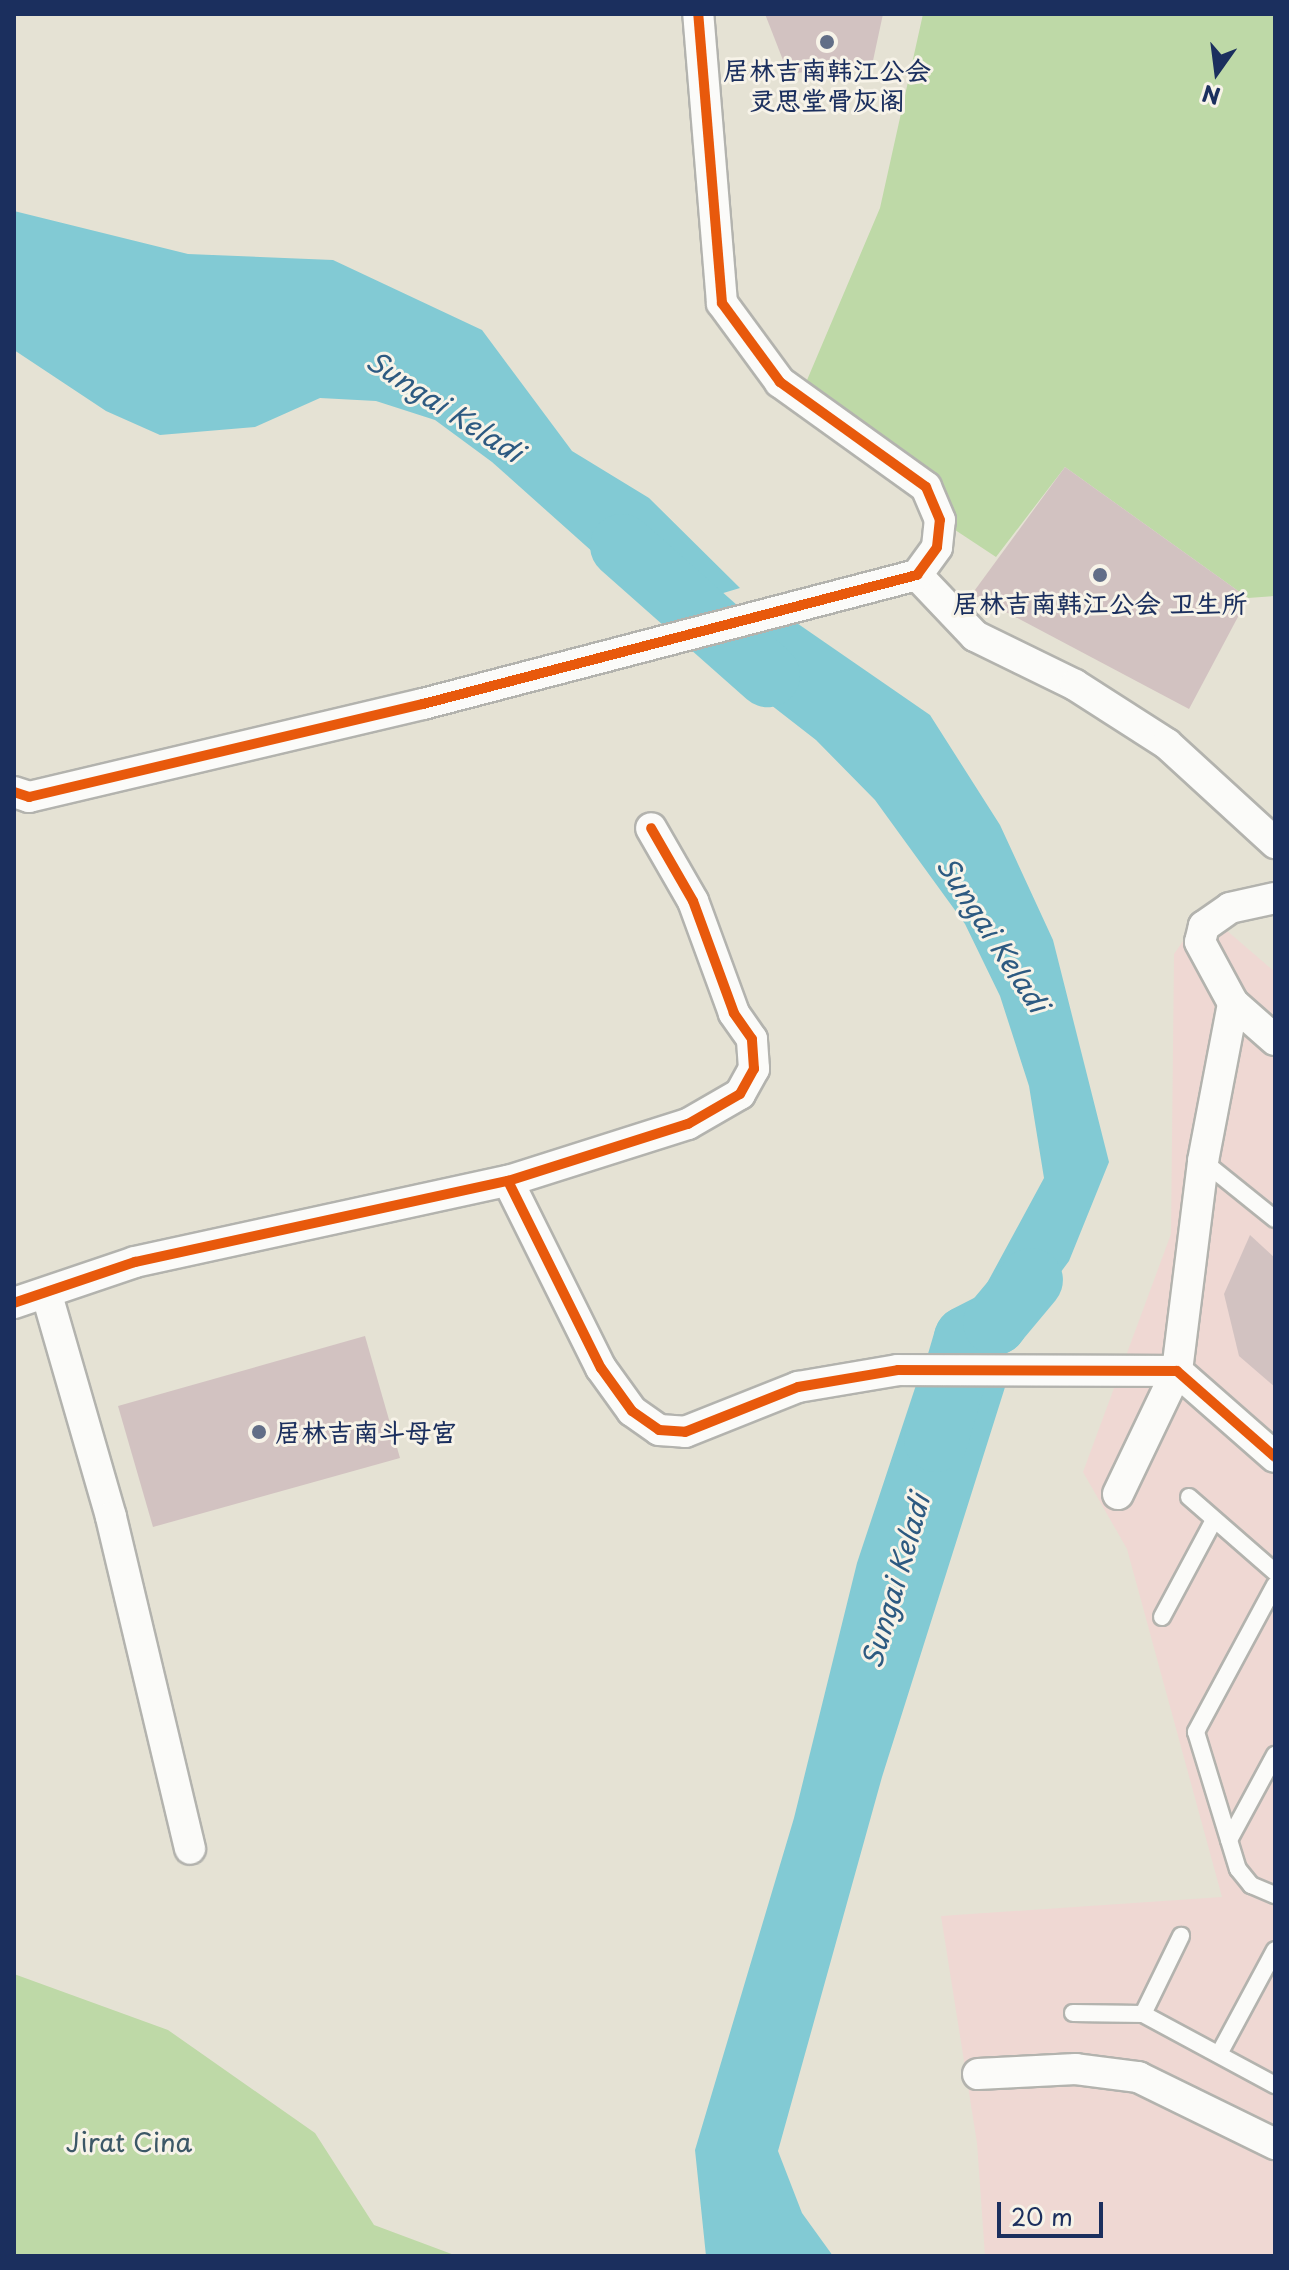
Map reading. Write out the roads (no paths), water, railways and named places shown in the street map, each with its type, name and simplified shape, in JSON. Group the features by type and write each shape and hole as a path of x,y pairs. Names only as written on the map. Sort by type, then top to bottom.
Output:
{"street":[{"path":"14,792 29,797 641,647 856,587 917,575 937,547 940,520 926,487 780,382 742,341 722,303 698,14"},
{"path":"917,575 975,636 1075,685 1167,744 1275,843"},
{"path":"14,1303 47,1295 135,1262 508,1181 688,1124 740,1094 754,1069 752,1039 734,1013 693,901 651,828"},
{"path":"1275,898 1230,908 1204,926 1200,942 1210,969 1233,1003 1275,1040"},
{"path":"1118,1494 1177,1371 1203,1161 1233,1003"},
{"path":"508,1181 601,1368 632,1411 659,1430 685,1432 798,1387 898,1370 1012,1368 1177,1371 1275,1457"},
{"path":"47,1295 111,1517 190,1849"},
{"path":"978,2074 1076,2069 1138,2077 1275,2144"}],"lane":[{"path":"1203,1161 1275,1219"},
{"path":"1189,1497 1275,1572"},
{"path":"1162,1617 1214,1520"},
{"path":"1275,1585 1198,1720 1229,1840 1251,1885 1275,1895"},
{"path":"1229,1840 1275,1755"},
{"path":"1143,2014 1181,1936"},
{"path":"1219,2054 1275,1950"},
{"path":"1073,2013 1143,2014 1275,2085"}],"water":[{"path":"14,211 188,254 333,260 482,330 572,451 649,498 740,588 660,612 492,462 435,420 376,401 320,398 255,427 160,435 106,411 14,350"},
{"path":"791,619 930,715 1000,825 1053,940 1109,1162 1069,1261 1009,1342 944,1335 973,1309 1044,1178 1029,1086 1000,996 965,924 875,800 816,740 698,648"},
{"path":"919,1376 1006,1384 882,1777 778,2151 802,2213 833,2256 706,2256 695,2150 794,1818 857,1563"}],"waterway":[{"name":"Sungai Keladi","path":"622,546 768,675"},
{"name":"Sungai Keladi","path":"936,1440 966,1338 995,1323 1031,1280"}],"place":[{"name":"居林吉南韩江公会 灵思堂骨灰阁","path":"827,42"},
{"name":"居林吉南韩江公会 卫生所","path":"1100,575"},
{"name":"居林吉南斗母宫","path":"259,1432"}],"park label":[{"name":"Jirat Cina","path":"129,2142"}]}
